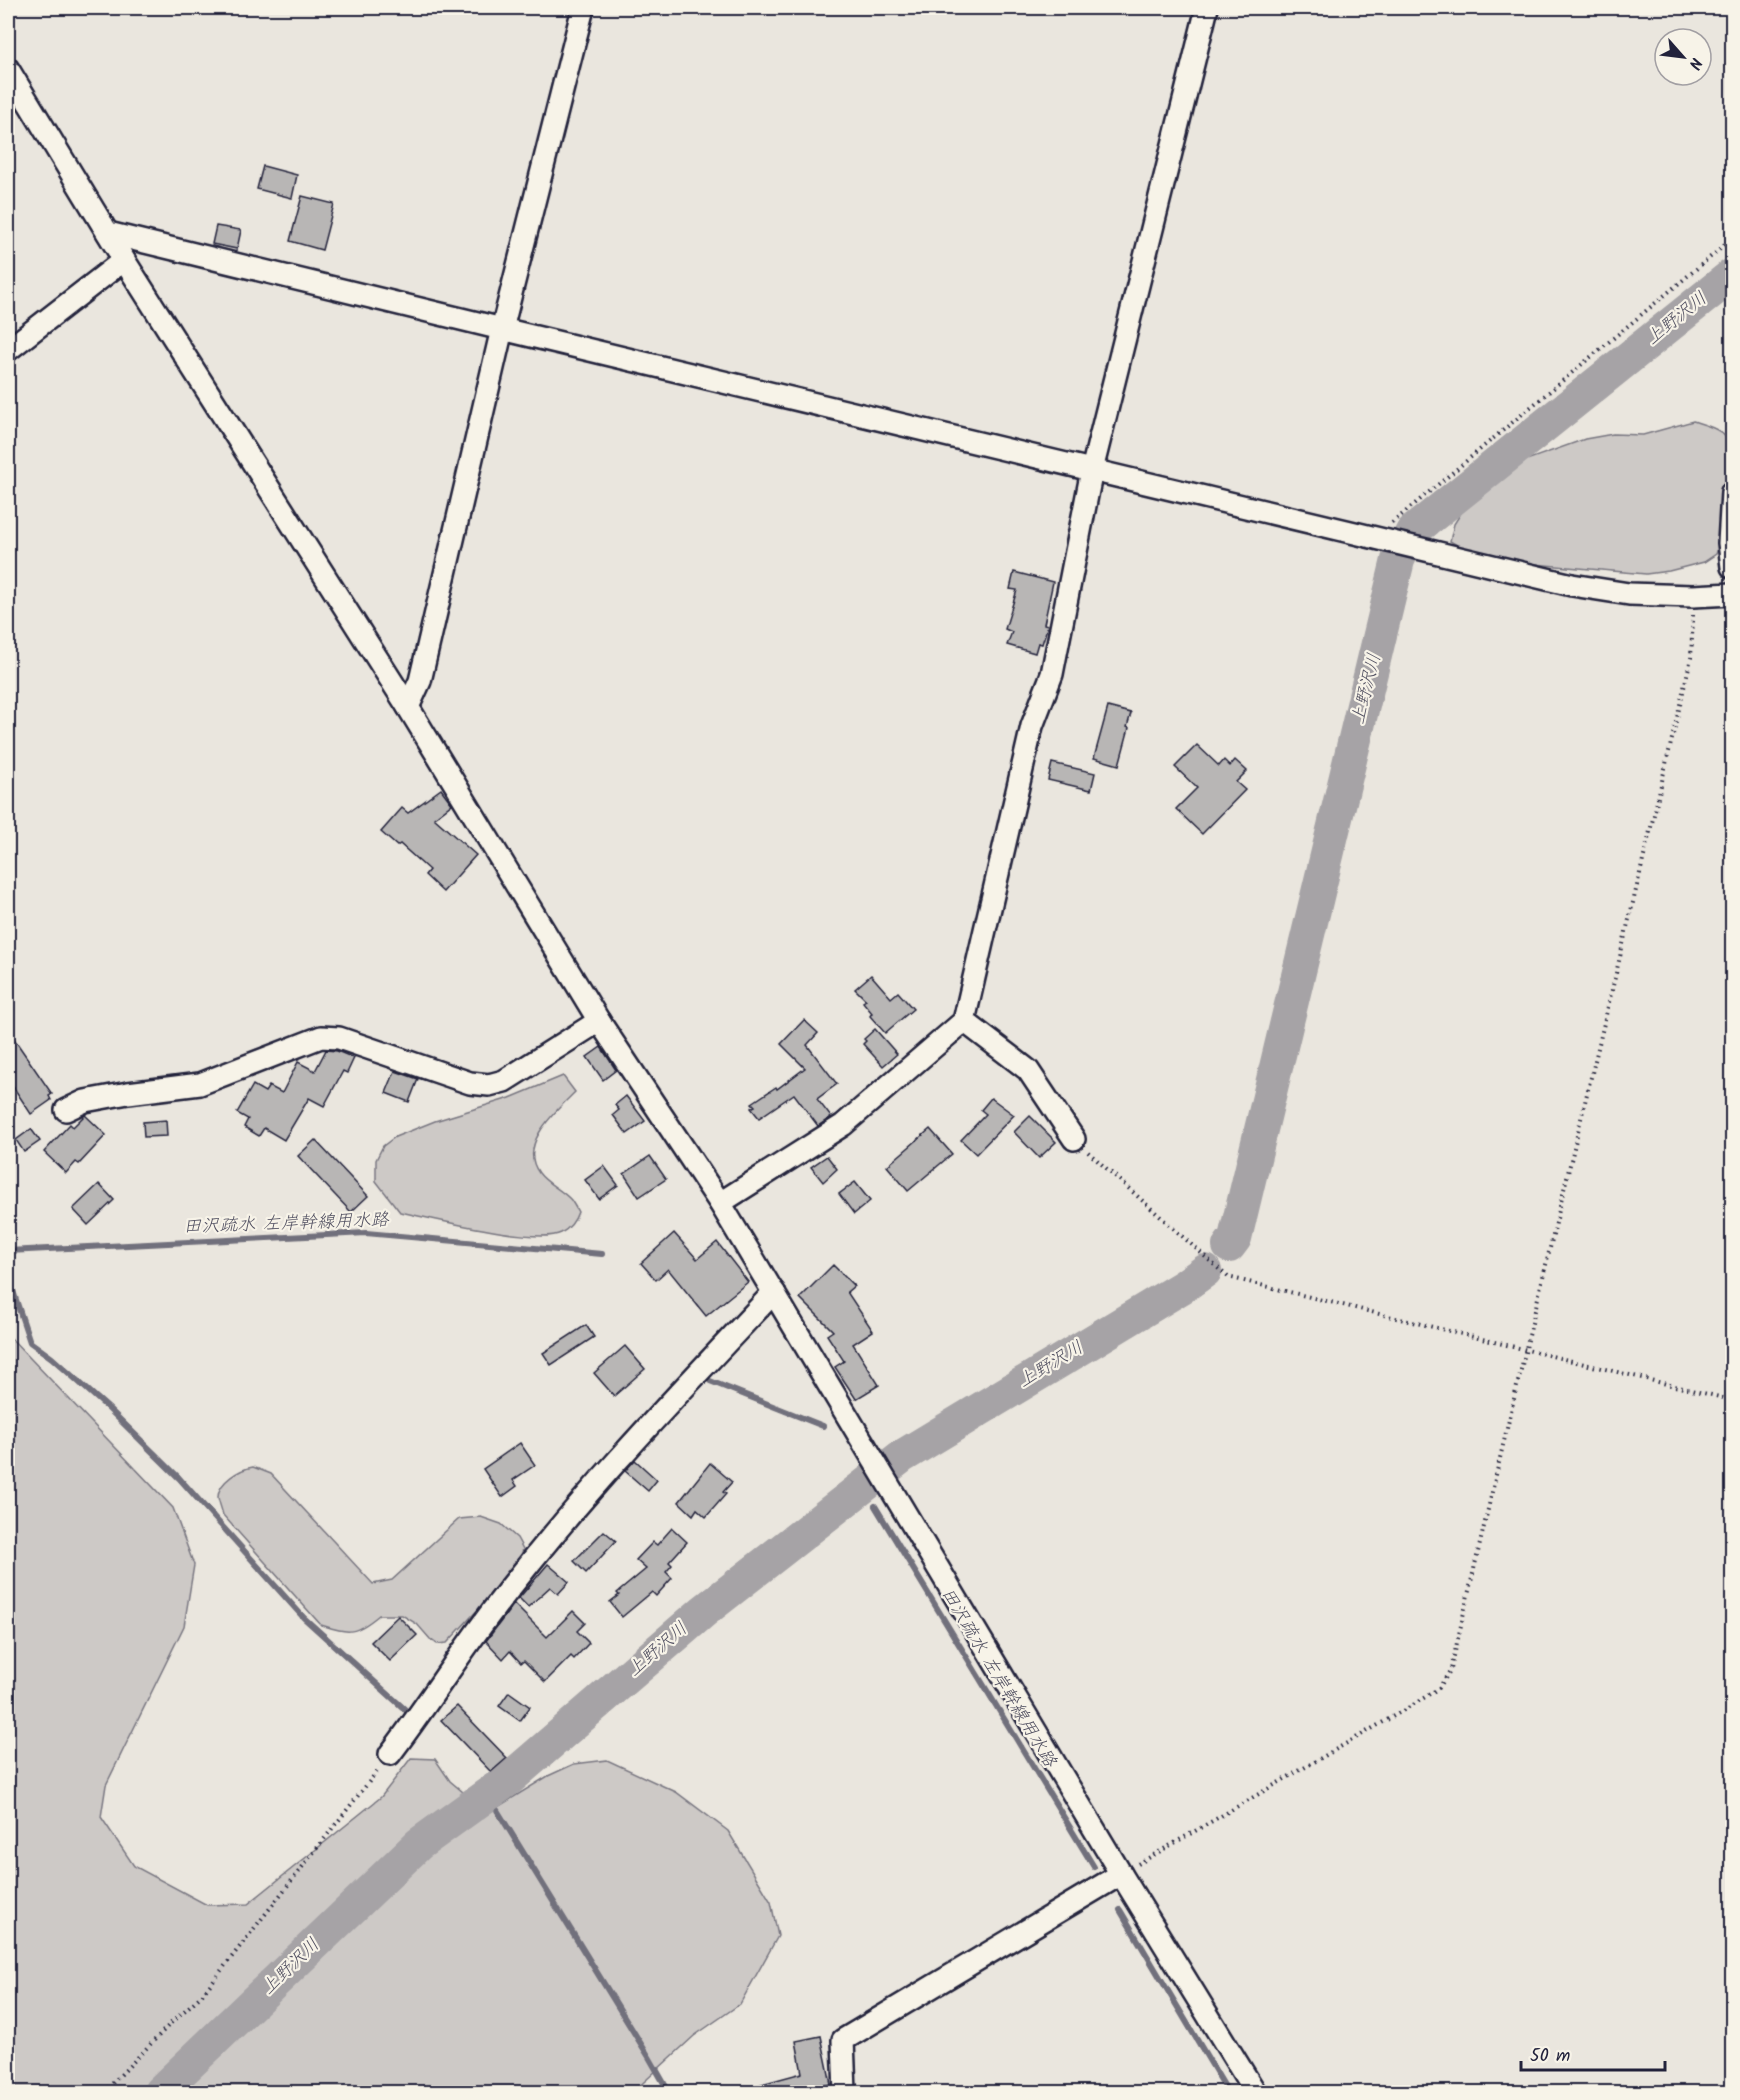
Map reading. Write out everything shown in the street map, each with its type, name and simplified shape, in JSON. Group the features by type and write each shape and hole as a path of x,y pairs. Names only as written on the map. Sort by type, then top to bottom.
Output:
{"street":[{"path":"408,707 420,681 502,329 583,8"},
{"path":"720,1203 843,1125 964,1021 1032,726 1052,674 1092,470 1206,8"},
{"path":"8,69 124,260 408,707 599,1021 720,1203 1121,1874 1255,2092"},
{"path":"108,233 1572,585 1629,594 1693,596 1732,594"},
{"path":"8,350 124,260"},
{"path":"1732,492 1729,543 1732,567"},
{"path":"66,1110 85,1101 200,1084 321,1037 339,1038 470,1083 489,1085 504,1081 599,1021"},
{"path":"964,1021 1028,1070 1074,1139"},
{"path":"390,1754 493,1610 553,1534 614,1462 774,1292"},
{"path":"845,2092 843,2040 1121,1874"}],"path":[{"path":"1381,540 1732,239"},
{"path":"1121,1874 1439,1688 1451,1670 1524,1348 1594,1068 1691,658 1693,596"},
{"path":"1074,1139 1228,1277 1732,1400"},
{"path":"104,2092 172,2021 202,1995 390,1754"}],"shaded area":[{"path":"1693,421 1718,430 1727,439 1732,452 1720,543 1716,554 1704,562 1646,574 1523,563 1472,554 1450,541 1454,524 1461,513 1472,500 1513,465 1585,439 1613,434 1643,435"},
{"path":"563,1076 575,1092 542,1128 533,1151 533,1162 539,1173 571,1200 578,1212 572,1224 561,1233 549,1236 530,1236 400,1212 376,1181 376,1160 383,1146 395,1137 435,1121 510,1098"},
{"path":"8,1335 173,1508 194,1565 184,1626 106,1785 101,1817 134,1866 207,1905 248,1904 381,1797 411,1758 435,1759 450,1781 488,1813 548,1776 574,1764 607,1760 676,1792 728,1831 771,1902 778,1936 740,2004 694,2036 633,2092 8,2092"},
{"path":"253,1467 271,1474 373,1584 392,1580 459,1519 481,1517 501,1524 517,1538 523,1549 518,1566 447,1643 437,1644 417,1624 402,1615 379,1615 364,1626 352,1631 321,1625 223,1515 218,1497 222,1486 236,1473"}],"building":[{"path":"263,166 297,175 292,198 257,189"},
{"path":"302,196 334,204 322,250 290,241"},
{"path":"216,226 241,230 237,249 212,244"},
{"path":"1014,572 1053,582 1044,624 1048,625 1042,644 1038,643 1035,653 1007,645 1012,632 1005,629 1017,590 1010,589"},
{"path":"1108,707 1131,713 1119,765 1094,758"},
{"path":"1197,745 1219,766 1224,760 1230,766 1235,760 1247,771 1236,782 1245,790 1202,834 1176,809 1197,788 1175,767"},
{"path":"1052,763 1095,773 1091,790 1048,780"},
{"path":"441,789 452,804 434,818 476,855 443,892 425,875 429,870 400,844 397,846 381,832 402,808 408,813"},
{"path":"871,975 891,998 898,992 913,1009 885,1033 870,1016 872,1013 863,1002 866,1000 855,989"},
{"path":"804,1020 818,1033 807,1045 837,1084 817,1099 831,1117 818,1126 794,1094 759,1118 751,1108 755,1106 752,1103 776,1087 777,1089 805,1068 781,1044"},
{"path":"875,1029 897,1054 883,1066 863,1044 866,1041 864,1039"},
{"path":"8,1030 52,1094 49,1096 51,1100 31,1114 8,1079"},
{"path":"601,1047 616,1070 603,1080 587,1057"},
{"path":"326,1050 337,1051 354,1058 347,1073 343,1071 324,1106 309,1098 284,1140 264,1128 259,1136 244,1127 248,1119 237,1113 253,1085 265,1092 269,1086 282,1093 298,1062 315,1071"},
{"path":"395,1071 418,1079 409,1102 386,1093"},
{"path":"626,1096 645,1121 627,1134 613,1115 619,1110 615,1105"},
{"path":"991,1098 1014,1115 976,1154 961,1140 986,1114 981,1110"},
{"path":"85,1115 106,1135 79,1164 76,1162 66,1173 44,1152 70,1124 73,1127"},
{"path":"1030,1116 1056,1142 1039,1158 1014,1132"},
{"path":"166,1120 167,1136 144,1137 143,1122"},
{"path":"31,1129 40,1141 24,1152 16,1140"},
{"path":"930,1129 952,1154 908,1191 887,1166"},
{"path":"315,1140 368,1196 351,1212 298,1156"},
{"path":"650,1156 666,1179 639,1197 624,1174"},
{"path":"827,1156 837,1169 823,1182 811,1167"},
{"path":"604,1166 618,1185 599,1199 585,1180"},
{"path":"855,1182 870,1201 854,1214 839,1194"},
{"path":"99,1184 114,1200 88,1225 73,1209"},
{"path":"674,1233 697,1259 717,1242 748,1282 706,1316 668,1269 656,1280 641,1263"},
{"path":"833,1265 854,1286 847,1292 873,1331 853,1344 879,1385 856,1399 835,1367 844,1361 827,1335 833,1331 800,1298"},
{"path":"586,1325 594,1337 551,1365 543,1353"},
{"path":"625,1346 645,1369 614,1396 594,1373"},
{"path":"520,1443 535,1465 513,1480 517,1486 502,1497 483,1469"},
{"path":"635,1460 657,1480 648,1491 625,1471"},
{"path":"710,1463 732,1482 723,1492 726,1494 706,1517 697,1509 693,1515 679,1502"},
{"path":"672,1528 687,1542 669,1562 672,1565 666,1572 672,1578 656,1596 652,1592 622,1617 610,1602 619,1595 617,1593 646,1569 636,1560 653,1542 657,1545"},
{"path":"604,1531 616,1541 586,1573 574,1561"},
{"path":"548,1564 569,1582 558,1594 550,1587 528,1607 519,1598"},
{"path":"514,1604 547,1637 573,1611 585,1623 577,1631 589,1643 574,1659 571,1656 545,1682 510,1651 503,1659 486,1641"},
{"path":"398,1616 417,1635 390,1661 371,1642"},
{"path":"509,1692 530,1707 520,1721 499,1706"},
{"path":"457,1706 507,1758 491,1772 441,1720"},
{"path":"821,2036 831,2084 806,2089 805,2087 788,2092 748,2092 747,2088 802,2073 796,2041"}],"waterway":[{"name":"上野沢川","path":"1229,1246 1235,1238 1398,560 1412,532 1732,275"},
{"name":"田沢疏水 左岸幹線用水路","path":"8,1251 366,1233 602,1254"},
{"name":"上野沢川","path":"160,2092 419,1844 509,1779 704,1611 901,1457 1184,1286 1205,1271"},
{"path":"8,1276 30,1342 52,1358 108,1408 179,1478 304,1618 410,1714"},
{"name":"田沢疏水 左岸幹線用水路","path":"710,1381 823,1426"},
{"name":"田沢疏水 左岸幹線用水路","path":"875,1506 1094,1867"},
{"path":"497,1810 669,2092"},
{"name":"田沢疏水 左岸幹線用水路","path":"1120,1910 1228,2092"}]}
